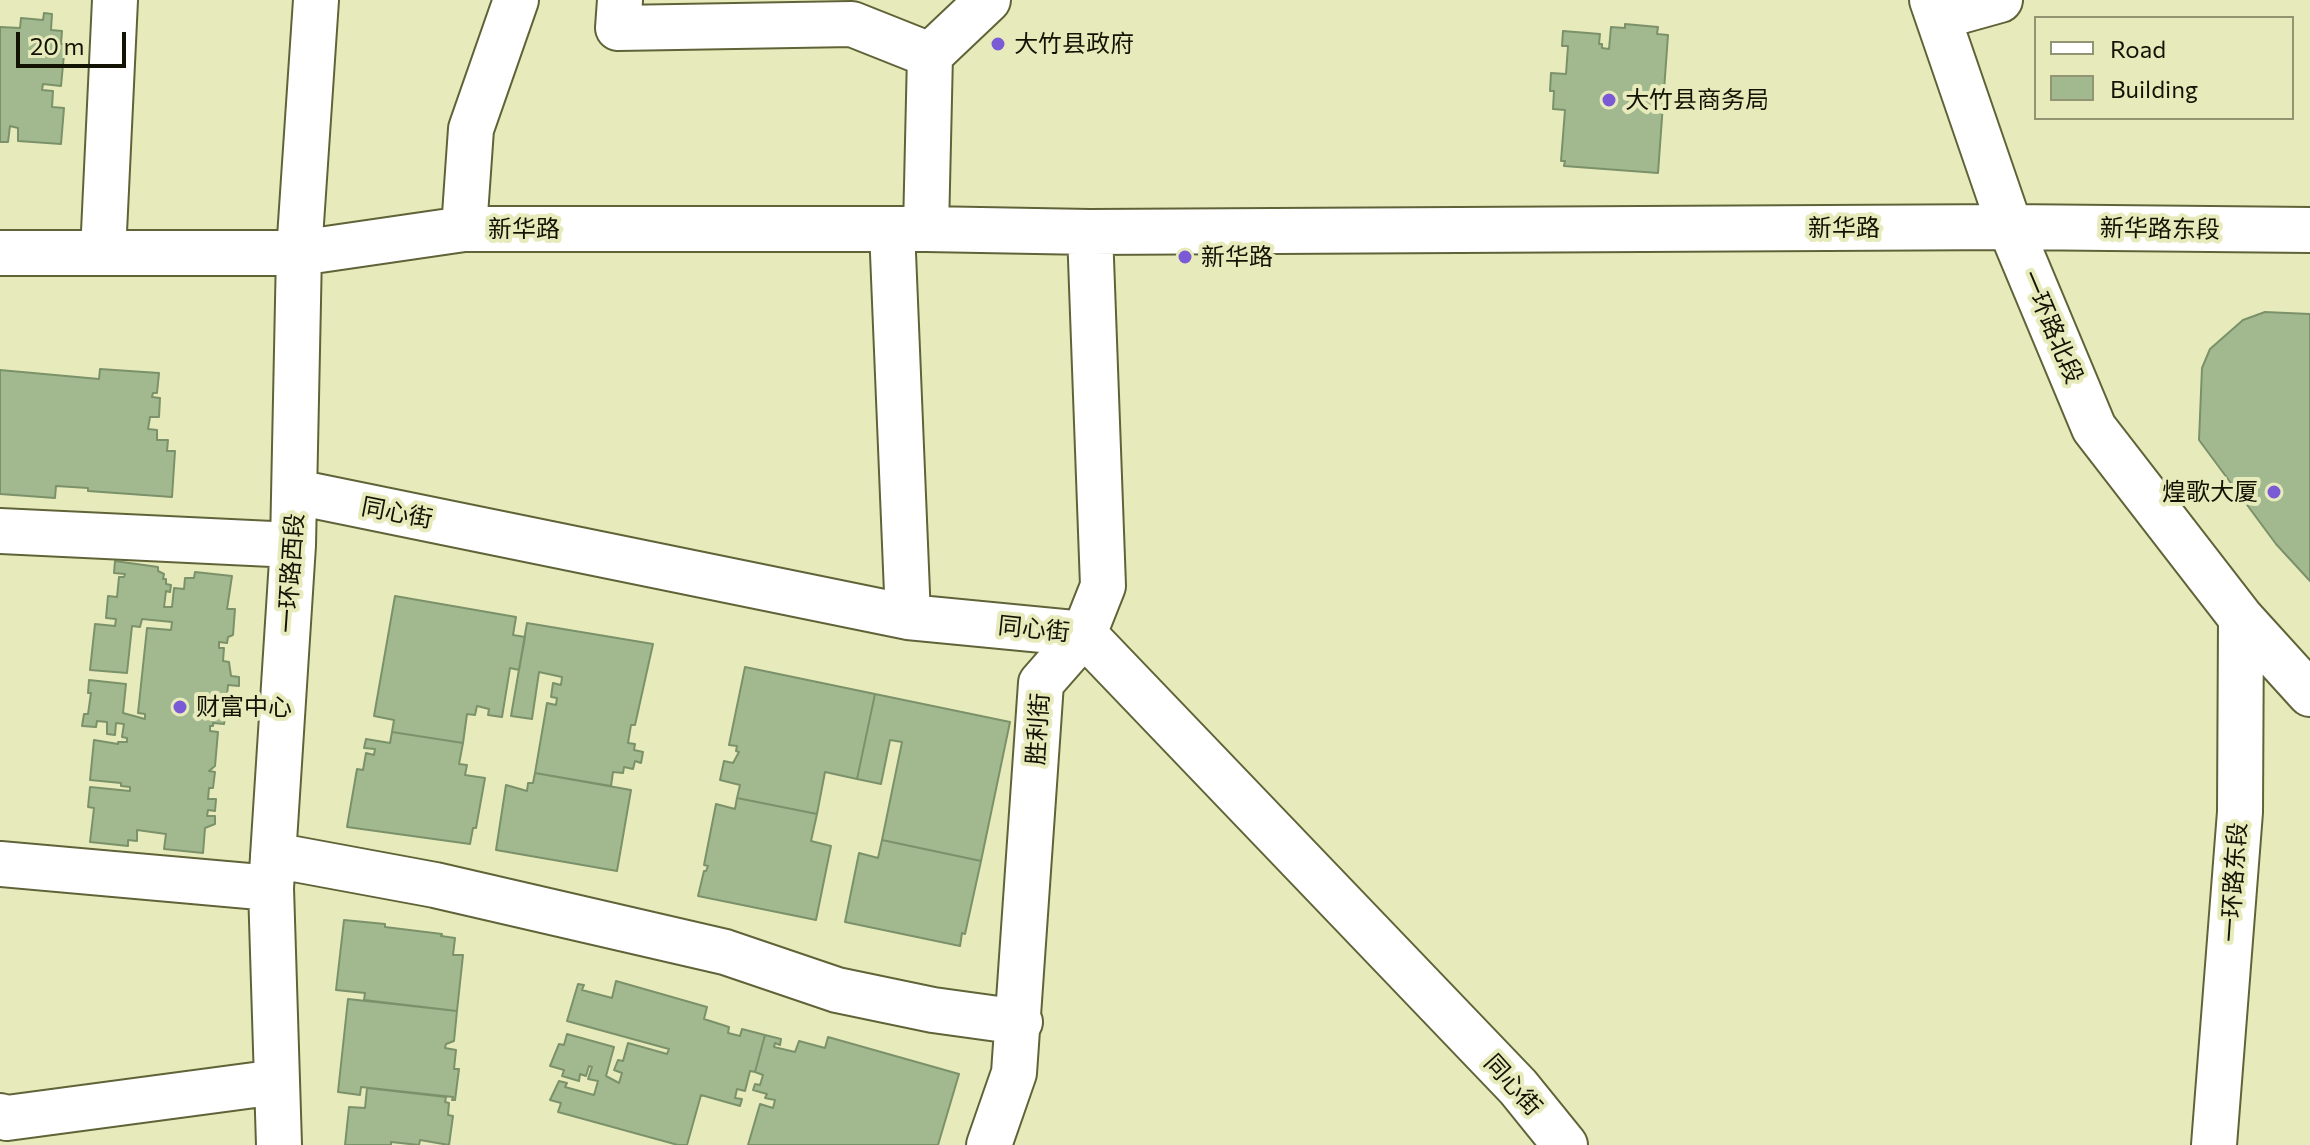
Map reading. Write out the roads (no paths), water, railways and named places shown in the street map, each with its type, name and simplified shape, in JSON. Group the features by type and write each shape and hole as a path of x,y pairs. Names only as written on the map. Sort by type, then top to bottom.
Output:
{"street":[{"path":"103,253 115,0"},
{"name":"一环路西段","path":"279,1145 272,872 296,492 299,253 316,0"},
{"path":"464,229 471,129 516,0"},
{"path":"620,0 618,28 852,24 930,55"},
{"path":"908,617 909,229 930,55 988,0"},
{"path":"1935,9 2000,0"},
{"name":"一环路北段","path":"1935,9 2010,227 2094,428 2241,618 2310,694"},
{"name":"新华路","path":"0,253 299,253 464,229 1090,232 2010,227"},
{"name":"新华路东段","path":"2010,227 2310,230"},
{"name":"胜利街","path":"989,1145 1014,1073 1020,1022 1041,683 1084,634 1103,586 1090,232"},
{"name":"同心街","path":"296,492 908,617 1084,634 1518,1087 1565,1145"},
{"path":"0,531 293,545"},
{"name":"一环路东段","path":"2214,1145 2240,812 2241,618"},
{"path":"0,864 272,872 435,885 725,952 837,990 933,1010 1020,1022"},
{"path":"0,1116 7,1118 277,1082"}],"place":[{"name":"大竹县政府","path":"998,44"},
{"name":"大竹县商务局","path":"1609,100"},
{"name":"新华路","path":"1185,257"},
{"name":"煌歌大厦","path":"2274,492"},
{"name":"财富中心","path":"180,707"}]}
